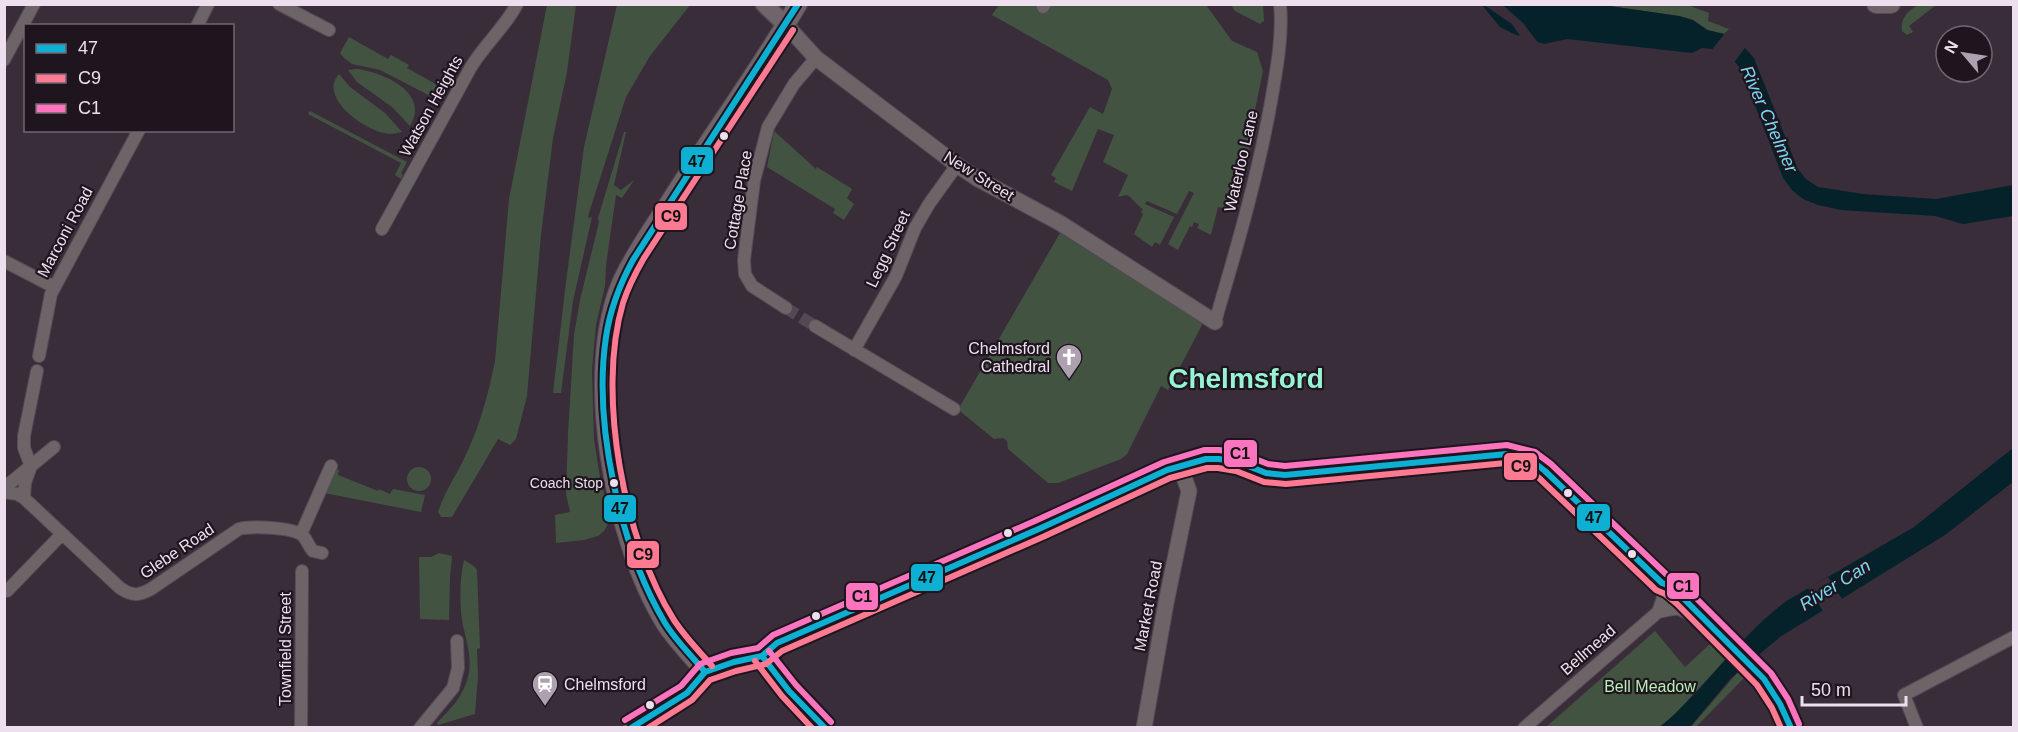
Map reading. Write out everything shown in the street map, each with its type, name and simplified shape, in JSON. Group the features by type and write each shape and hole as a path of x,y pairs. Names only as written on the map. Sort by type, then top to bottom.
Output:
{"main road":[{"name":"New Street","path":"764,4 786,25"},
{"path":"798,4 633,260 614,302 606,344 604,393 612,468 625,528 647,586 666,623 705,672 762,656 794,697 825,728"},
{"path":"1876,4 1891,4"}],"street":[{"path":"4,60 34,4"},
{"path":"198,24 208,4"},
{"path":"279,4 329,30"},
{"name":"Watson Heights","path":"382,229 476,58 517,4"},
{"name":"Waterloo Lane","path":"1215,322 1268,123 1276,75 1280,4"},
{"name":"New Street","path":"786,25 816,57 957,165 1060,224 1215,322"},
{"name":"Cottage Place","path":"786,308 752,285 745,274 744,260 754,181 768,127 794,84 816,57"},
{"name":"Marconi Road","path":"39,356 48,303 54,287 138,132"},
{"name":"Legg Street","path":"854,350 896,276 920,220 957,165"},
{"path":"4,261 54,287"},
{"path":"815,326 954,409"},
{"path":"24,498 25,483 31,466 24,448 24,436 37,371"},
{"path":"4,490 54,447"},
{"path":"762,656 777,643 1041,528 1167,470 1206,459 1229,460 1266,473 1285,475 1500,454 1515,455 1531,460 1662,583 1663,598 1658,612"},
{"path":"322,552 313,551 301,534 331,466"},
{"name":"Market Road","path":"1144,728 1166,603 1190,491 1180,466"},
{"name":"Glebe Road","path":"4,490 24,498 129,595 140,595 239,529 250,527 301,534"},
{"path":"8,591 62,534"},
{"name":"Townfield Street","path":"301,728 302,571"},
{"name":"Bellmead","path":"1524,728 1658,612 1678,608 1693,616 1765,690 1785,728"},
{"path":"1917,728 1904,694 2012,638"},
{"path":"420,728 453,688 458,668 457,640"},
{"path":"630,728 687,693 705,672"}],"green space":[{"path":"547,5 576,5 567,72 553,138 541,235 527,396 516,439 510,445 498,439 452,517 441,517 438,512 441,504 477,428 495,361 509,199"},
{"path":"617,5 690,5 650,56 626,97 589,213 588,218 592,217 573,301 561,393 553,393 584,147"},
{"path":"999,5 1206,5 1232,41 1257,52 1263,71 1249,139 1250,146 1237,200 1231,210 1218,207 1211,235 1197,228 1199,224 1194,222 1178,250 1168,244 1194,193 1189,191 1177,214 1147,201 1145,204 1174,217 1160,245 1155,242 1152,247 1134,234 1143,209 1127,195 1118,197 1128,175 1103,162 1114,135 1098,129 1072,191 1054,182 1056,178 1051,175 1090,107 1103,114 1112,89 1108,80 992,15"},
{"path":"1231,5 1263,5 1264,21 1260,24 1235,11"},
{"path":"1603,5 1687,5 1709,13 1708,21 1729,29 1724,34 1708,30 1693,20 1679,16"},
{"path":"1918,5 1936,5 1909,26 1913,32 1907,35 1902,31 1904,19 1908,12"},
{"path":"349,37 388,59 391,55 409,65 407,68 441,87 449,73 454,76 440,101 380,70 352,64 340,53"},
{"path":"358,69 380,75 402,87 414,104 415,114 410,126 392,107 357,82 348,70"},
{"path":"339,74 350,87 385,113 402,132 388,134 375,130 346,111 338,102 334,92 334,83"},
{"path":"310,111 407,162 401,173 403,175 401,179 395,175 401,163 308,114"},
{"path":"774,131 816,169 817,167 852,189 847,198 854,204 844,220 833,213 835,209 767,167"},
{"path":"624,132 626,132 614,185 621,190 634,180 622,198 616,195 605,286 596,325 592,370 594,439 609,522 598,536 556,543 555,515 570,512 566,494 574,335 598,218"},
{"path":"1060,233 1201,322 1202,325 1168,390 1161,386 1127,454 1121,459 1058,483 1048,483 1008,449 1007,441 1003,438 994,439 959,408"},
{"path":"419,467 424,468 430,474 430,484 424,490 419,491 414,490 408,484 407,479 408,474 414,468"},
{"path":"334,468 339,470 338,475 378,491 379,489 390,494 393,489 425,495 421,512 324,493"},
{"path":"439,553 452,556 449,620 420,619 419,557 431,557"},
{"path":"464,560 477,570 480,648 477,649 478,676 475,714 438,725 437,723 461,694 469,672 469,653 461,605"},
{"name":"Bell Meadow","path":"1655,631 1685,667 1710,644 1726,659 1675,714 1659,727 1545,728"},
{"path":"1738,672 1744,678 1696,727 1690,728"}],"water":[{"name":"River Chelmer","path":"1482,5 1603,5 1693,20 1707,30 1724,34 1745,48 1754,58 1798,169 1806,179 1818,187 1863,194 1936,199 2013,185 2013,216 1963,224 1935,216 1841,210 1818,205 1803,199 1783,178 1741,69 1734,61 1712,49 1702,48 1692,53 1567,39 1544,44 1500,27"},
{"name":"River Can","path":"2013,448 2013,482 1945,535 1780,637 1731,678 1690,727 1659,728 1770,614 1788,600 1914,527"}],"pier":[{"path":"1484,5 1505,7 1544,47 1524,42 1512,24"},
{"path":"1726,32 1747,45 1733,64 1710,52"},
{"path":"1828,577 1842,599 1823,611 1808,588"}],"tunnel":[{"path":"786,308 815,326"}],"transit line":[{"name":"47","path":"705,672 665,623 649,592 623,522 607,446 603,408 606,337 616,297 633,260 798,4"},
{"name":"C9","path":"712,666 674,620 656,587 641,550 629,509 614,422 615,340 625,297 644,258 793,30"},
{"name":"C1","path":"625,720 681,686 700,664 731,653 758,648 773,635 1164,462 1204,450 1240,453 1268,464 1285,466 1507,445 1535,452 1551,464 1667,575 1689,591 1771,673 1788,699 1799,724"},
{"name":"47","path":"631,728 687,693 705,672 762,656 777,643 1041,528 1167,470 1206,459 1219,459 1238,462 1266,473 1285,475 1507,454 1531,460 1545,471 1662,583 1670,586 1683,598 1764,679 1780,704 1791,728"},
{"name":"C9","path":"648,728 692,700 710,680 766,664 782,651 1045,536 1170,478 1207,468 1218,468 1236,471 1264,482 1286,484 1506,463 1527,468 1656,590 1677,604 1757,685 1772,708 1781,728"},
{"name":"C1","path":"769,651 796,685 831,722"},
{"name":"47","path":"762,656 789,691 825,728"},
{"name":"C9","path":"755,661 782,696 812,728"}],"place":[{"name":"Chelmsford Cathedral","path":"1069,380"},
{"name":"Coach Stop","path":"614,483"},
{"name":"Chelmsford","path":"545,707"}],"district":[{"name":"Chelmsford","path":"1246,378"}]}
